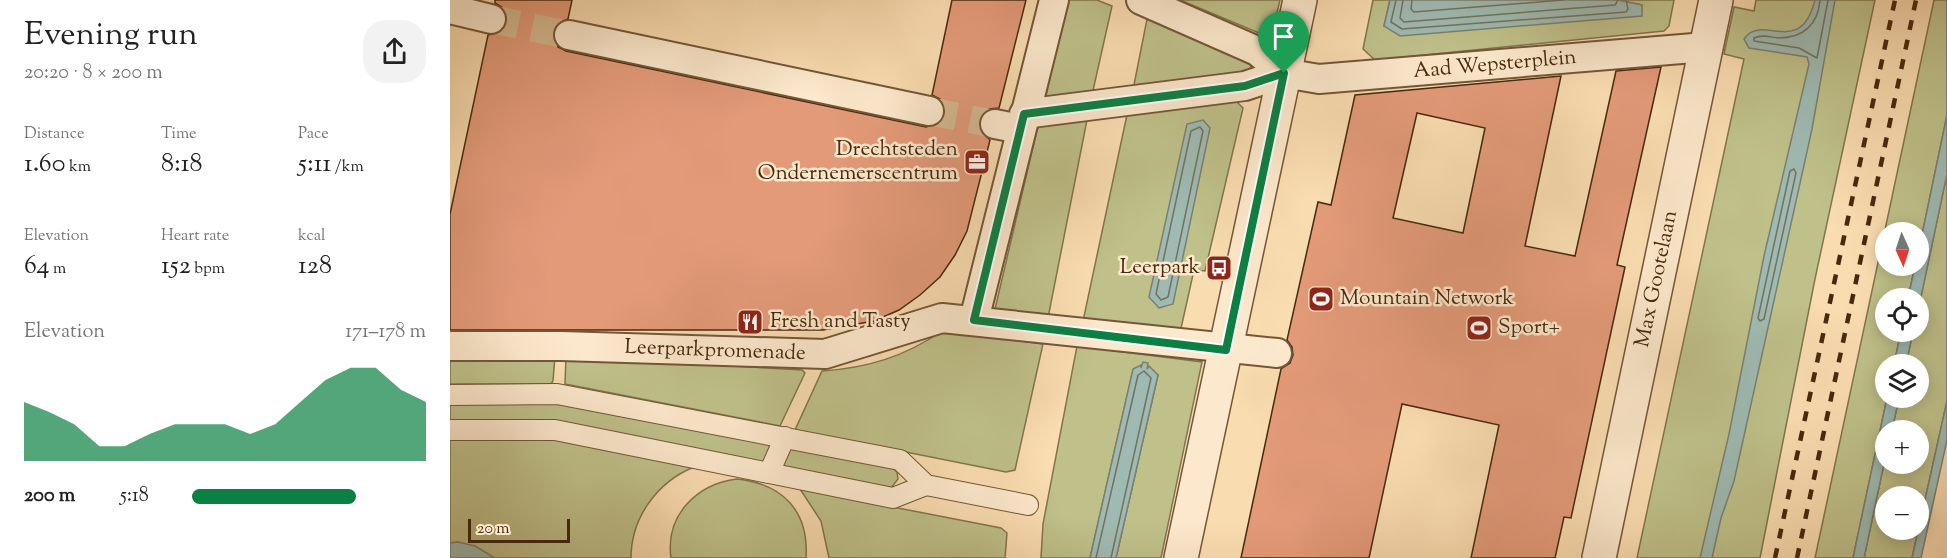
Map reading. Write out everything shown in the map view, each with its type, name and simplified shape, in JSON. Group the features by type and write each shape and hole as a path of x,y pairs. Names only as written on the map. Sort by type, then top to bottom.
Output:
{"street":[{"path":"451,0 450,8 491,19"},
{"path":"974,320 1013,122 1054,0"},
{"path":"1141,0 1257,51 1284,73"},
{"path":"1181,558 1299,0"},
{"name":"Max Gootelaan","path":"1599,558 1716,0"},
{"path":"569,35 929,111"},
{"name":"Aad Wepsterplein","path":"1284,73 1319,80 1706,47"},
{"path":"1013,122 1245,86 1284,73"},
{"name":"Leerparkpromenade","path":"450,346 561,346 825,354 942,318 1226,350 1277,353"}],"lane":[{"path":"450,395 557,394 900,460 926,485"},
{"path":"450,430 555,430 893,498 926,485 1028,505"},
{"path":"769,473 784,437"}],"green space":[{"path":"1067,0 1097,0 1112,6 1092,95 1046,96"},
{"path":"1180,0 1280,0 1271,38"},
{"path":"1373,0 1390,0 1384,26 1641,16 1642,5 1618,0 1674,0 1669,26 1664,31 1375,60 1363,49"},
{"path":"1756,0 1875,0 1815,279 1760,558 1637,558 1744,59 1724,54 1734,7 1754,11"},
{"path":"1934,0 1947,0 1947,115 1925,222 1887,222"},
{"path":"1148,14 1252,60 1249,78 1133,90"},
{"path":"1234,99 1243,108 1205,271 1194,270 1180,333 1083,321 1128,110"},
{"path":"1043,120 1087,120 1048,318 995,309 1037,130"},
{"path":"1947,174 1947,401 1928,486 1879,486 1882,474 1929,474 1929,420 1894,420 1897,408 1929,408 1929,354 1908,354 1911,342 1929,342 1929,288 1923,288 1925,276 1929,276 1929,259"},
{"path":"1875,276 1913,276 1910,288 1875,288 1875,342 1899,342 1896,354 1875,354 1875,408 1885,408 1882,420 1875,420 1875,454 1853,558 1815,558"},
{"path":"942,331 1043,344 1015,470 1006,472 795,430 822,371 885,360 914,348"},
{"path":"1077,346 1202,362 1161,558 1116,558 1158,375 1140,366 1133,370 1090,558 1041,558 1043,524"},
{"path":"450,353 555,356 553,381 551,384 450,384"},
{"path":"566,356 802,370 805,373 780,426 565,384"},
{"path":"450,402 555,402 772,444 764,462 450,421"},
{"path":"450,440 556,440 694,467 669,482 649,503 636,529 631,558 495,558 458,542 450,543"},
{"path":"786,446 891,467 897,472 898,479 891,488 778,465"},
{"path":"737,479 768,487 790,503 803,527 806,558 671,558 670,542 673,528 687,504 709,487"},
{"path":"800,489 1001,528 1007,533 1005,558 829,558 821,521"},
{"path":"1875,506 1875,540 1916,540 1912,558 1864,558"}],"water":[{"path":"1390,0 1618,0 1642,5 1642,16 1400,36 1384,26"},
{"path":"1815,0 1835,0 1812,129 1734,481 1721,518 1712,558 1700,558 1729,434 1764,256 1809,64 1807,57 1749,48 1744,39 1752,32 1761,30 1781,32 1800,27 1808,18"},
{"path":"1947,115 1947,174 1929,259 1929,222 1925,222"},
{"path":"1203,120 1210,128 1173,304 1159,308 1149,297 1187,124"},
{"path":"1913,276 1925,276 1923,288 1910,288"},
{"path":"1899,342 1911,342 1908,354 1896,354"},
{"path":"1143,362 1148,363 1147,369 1149,366 1158,375 1116,558 1090,558 1133,369 1141,365 1141,368"},
{"path":"1947,401 1947,440 1929,522 1928,486"},
{"path":"1885,408 1897,408 1894,420 1882,420"},
{"path":"1875,454 1875,474 1882,474 1879,486 1875,486 1875,506 1864,558 1853,558"},
{"path":"1916,540 1925,540 1921,558 1912,558"},
{"path":"458,542 475,546 495,558 450,558 450,543"}],"building":[{"path":"495,0 572,0 568,19 557,24 553,32 558,47 566,51 926,127 941,122 945,114 940,99 932,95 952,0 1026,0 999,108 989,109 979,120 980,130 990,140 967,231 940,277 899,310 874,321 823,330 450,330 450,214 488,35 502,31 507,22 507,14 495,3"},
{"path":"1661,67 1617,265 1625,267 1571,518 1564,517 1555,558 1471,558 1499,425 1402,404 1369,558 1241,558 1281,369 1290,363 1293,355 1292,347 1287,340 1318,202 1331,205 1355,95 1561,76 1525,246 1575,256 1616,71","holes":["1417,113 1485,128 1463,233 1393,218"]}],"tunnel":[{"path":"491,19 569,35"},
{"path":"929,111 995,124"}],"railway":[{"path":"1775,558 1895,0"},
{"path":"1797,558 1916,0"}],"place":[{"name":"Drechtsteden Ondernemerscentrum","path":"977,162"},
{"name":"Leerpark","path":"1219,268"},
{"name":"Mountain Network","path":"1321,299"},
{"name":"Fresh and Tasty","path":"750,322"},
{"name":"Sport+","path":"1479,328"}],"route":[{"path":"1284,73 1226,350 974,320 1024,114 1245,86 1284,73"}]}
